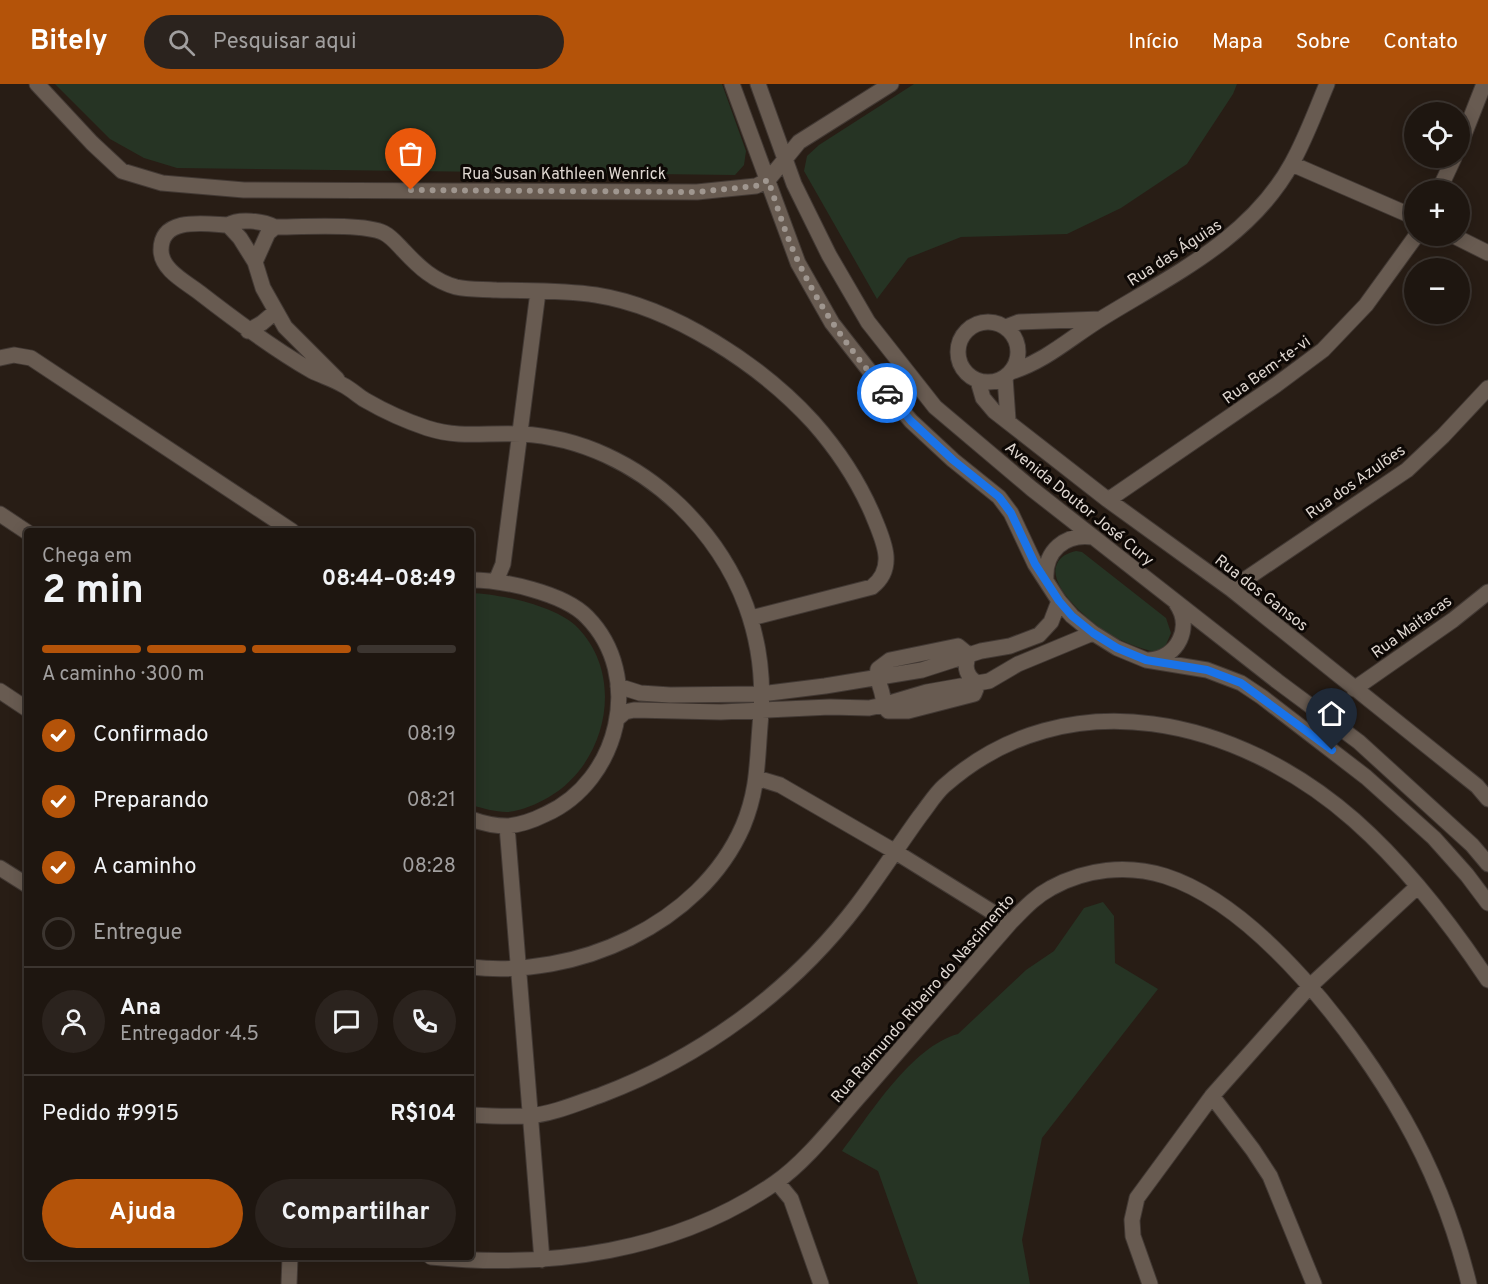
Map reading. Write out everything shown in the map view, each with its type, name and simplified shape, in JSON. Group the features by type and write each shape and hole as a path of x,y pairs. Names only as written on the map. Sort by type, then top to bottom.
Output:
{"street":[{"name":"Rua Susan Kathleen Wenrick","path":"37,84 92,143 122,171 162,183 244,190 697,192 756,186 768,180"},
{"path":"732,84 798,263 832,323 911,421 953,460 999,497 1011,513 1035,564 1059,601 1072,616 1117,648 1146,660 1207,670 1241,683 1262,697 1366,777 1434,838 1488,903"},
{"name":"Avenida Doutor José Cury","path":"758,84 794,184 829,255 868,322 935,408 1032,489 1277,681 1359,742 1448,822 1488,864"},
{"path":"768,180 799,142 891,84"},
{"name":"Rua das Águias","path":"1008,375 1053,352 1101,319 1191,265 1233,235 1260,209 1292,164 1327,84"},
{"path":"1470,120 1484,84"},
{"path":"1292,164 1404,213"},
{"path":"474,967 518,968 564,962 604,950 641,932 679,906 712,874 735,842 749,811 757,778 763,711 762,672 758,641 751,618 733,576 714,546 693,519 660,489 622,464 581,445 559,438 520,434 462,436 445,434 400,418 367,401 341,384 315,373 248,331 168,268 162,257 163,240 166,233 178,225 228,225 233,222 267,223 275,227 370,229 389,236 430,276 452,286 475,290 567,291 624,301 651,311 703,337 752,368 813,422 850,474 867,501 886,551 887,564 882,576 872,587 751,618"},
{"path":"228,225 240,238 255,262 263,288 275,312 293,337 341,384"},
{"path":"255,262 268,233 275,227"},
{"path":"1470,244 1488,253"},
{"name":"Rua Bem-te-vi","path":"1108,500 1276,385 1323,350 1366,305 1409,246"},
{"path":"495,581 503,564 538,292"},
{"path":"248,331 275,312"},
{"path":"1006,327 1029,322 1101,319"},
{"path":"988,322 1006,327 1013,335 1018,354 1016,364 1008,375 987,383 978,381 963,370 958,361 958,342 970,327 988,322"},
{"path":"0,358 14,355 31,358 287,528"},
{"path":"1008,375 1008,420"},
{"name":"Rua dos Gansos","path":"978,381 983,398 994,411 1108,500 1231,590 1354,689 1482,782 1488,799"},
{"name":"Rua dos Azulões","path":"1231,590 1407,470 1488,388"},
{"path":"0,514 24,530"},
{"path":"1047,580 1047,565 1053,550 1059,544 1076,537 1093,537"},
{"path":"474,580 495,581 522,587 550,596 585,615 604,641 618,686 618,718 610,748 586,786 569,801 550,813 522,823 507,826 474,820"},
{"name":"Rua Maitacas","path":"1354,689 1453,620 1488,592"},
{"path":"1146,660 1161,658 1179,644 1184,629 1182,613 1173,600"},
{"path":"618,686 640,693 670,695 761,694 922,670 969,654 1010,646 1039,635 1051,622 1059,601"},
{"path":"618,718 625,712 634,710 722,712 830,707 868,708 927,692 989,681 1028,659 1093,633"},
{"path":"969,654 966,669 971,678 979,684"},
{"path":"876,678 882,687 883,705"},
{"path":"0,692 24,707"},
{"path":"474,1115 530,1116 585,1101 642,1078 695,1050 747,1015 795,974 839,928 940,789 993,752 1054,728 1096,721 1137,721 1179,727 1202,734 1246,751 1312,788 1354,820 1417,887 1465,946 1488,980"},
{"path":"757,778 780,785 894,851 1010,924"},
{"path":"507,826 542,1260"},
{"path":"0,868 24,883"},
{"name":"Rua Raimundo Ribeiro do Nascimento","path":"470,1260 542,1260 593,1254 668,1235 724,1212 777,1182 814,1148 1036,897 1065,881 1090,873 1115,869 1149,872 1180,882 1216,903 1257,934 1309,987 1370,1065 1405,1121 1442,1202 1469,1284"},
{"path":"1150,1284 1133,1236 1133,1209 1137,1198 1212,1096 1309,987 1417,887"},
{"path":"1212,1096 1270,1176 1314,1284"},
{"path":"777,1182 790,1199 821,1284"},
{"path":"289,1284 290,1260"}],"green space":[{"path":"55,84 722,84 746,151 744,165 735,175 177,168 144,158 110,139"},
{"path":"914,84 1237,84 1233,94 1187,164 1121,208 1067,234 961,237 908,258 877,299 804,171 807,156 819,145"},
{"path":"1076,551 1082,552 1166,618 1171,633 1165,647 1155,652 1111,635 1093,623 1073,604 1058,583 1055,573 1060,559"},
{"path":"474,593 528,603 557,613 569,620 593,648 602,671 605,695 603,719 596,742 584,764 569,782 549,797 529,807 507,812 474,806"},
{"path":"1103,902 1114,916 1115,963 1158,989 1042,1138 1022,1240 1030,1284 918,1284 878,1171 842,1151 893,1083 908,1067 924,1052 958,1034 1026,970 1054,951 1084,908"}],"way so far":[{"path":"411,190 697,192 756,186 768,180 798,263 832,323 887,393"}],"route":[{"path":"887,393 911,421 953,460 999,497 1011,513 1035,564 1059,601 1072,616 1093,633 1117,648 1146,660 1183,668 1207,670 1241,683 1332,750"}]}
